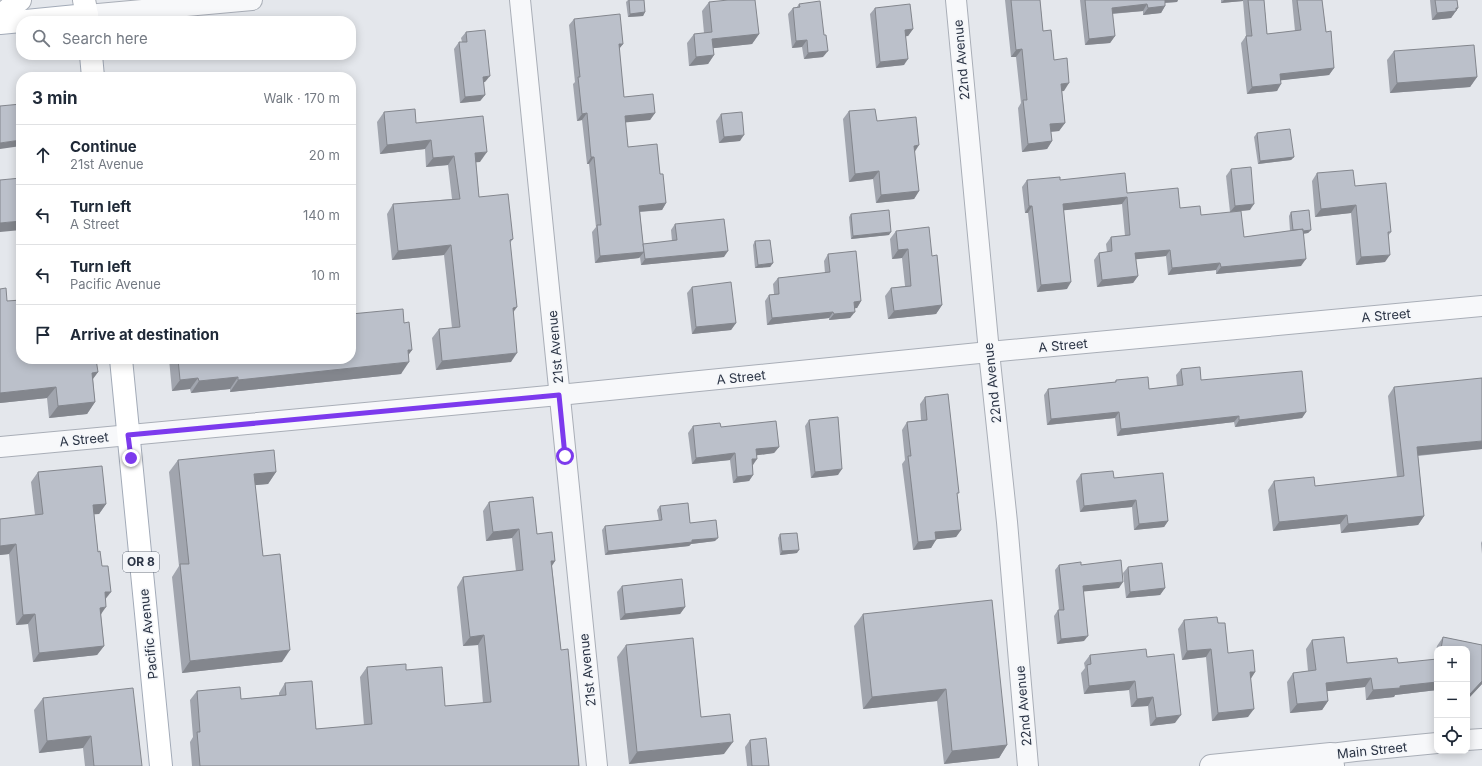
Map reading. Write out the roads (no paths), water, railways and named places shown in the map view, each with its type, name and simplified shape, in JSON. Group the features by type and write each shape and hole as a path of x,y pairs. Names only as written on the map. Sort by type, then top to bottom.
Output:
{"main road":[{"path":"0,16 20,0"},
{"path":"59,16 86,12"},
{"path":"0,23 16,21"},
{"path":"91,60 93,72"},
{"name":"Pacific Avenue","path":"121,364 161,766"}],"street":[{"path":"86,12 252,0"},
{"name":"21st Avenue","path":"520,0 597,766"},
{"name":"22nd Avenue","path":"956,0 989,352 1007,522 1028,766"},
{"name":"A Street","path":"0,448 559,395 989,352 1482,306"},
{"path":"1470,740 1482,739"},
{"name":"Main Street","path":"1211,766 1332,760 1355,750 1434,743"}]}
